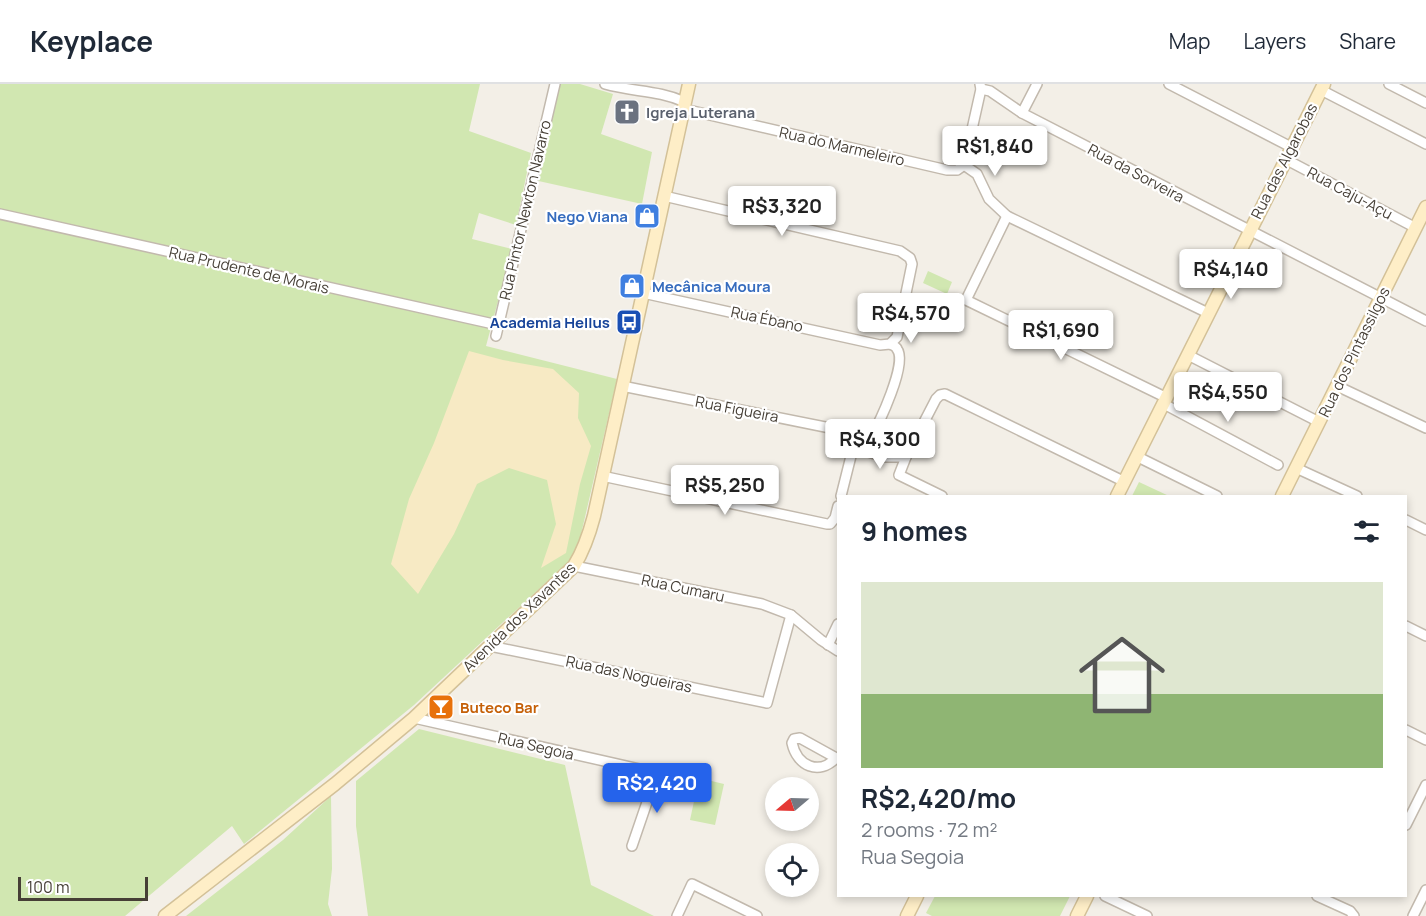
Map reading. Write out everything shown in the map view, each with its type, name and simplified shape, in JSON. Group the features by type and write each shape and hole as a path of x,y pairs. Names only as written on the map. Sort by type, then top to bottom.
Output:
{"main road":[{"name":"Avenida dos Xavantes","path":"165,916 335,784 414,718 574,566 588,539 689,84"},
{"name":"Rua das Algarobas","path":"1118,495 1322,87"},
{"name":"Rua dos Pintassilgos","path":"1282,495 1425,213"},
{"path":"907,916 916,897"},
{"path":"1077,916 1086,897"}],"street":[{"name":"Rua Pintor Newton Navarro","path":"496,336 555,84"},
{"name":"Rua do Marmeleiro","path":"605,84 631,90 658,92 685,105 946,170 957,170 964,165"},
{"path":"1022,113 1037,84"},
{"path":"1169,84 1291,147"},
{"path":"1389,84 1426,103"},
{"path":"980,87 964,165 977,174 989,199 1007,216 1208,313"},
{"name":"Rua da Sorveira","path":"980,87 990,91 1022,113 1249,232 1426,321"},
{"path":"1322,87 1426,144"},
{"name":"Rua Caju-Açu","path":"1285,159 1416,228"},
{"path":"664,196 900,251 910,258 912,264 897,336 890,344 899,351 900,365 871,438 857,448 841,495"},
{"name":"Rua Prudente de Morais","path":"0,214 498,325"},
{"path":"1007,216 966,300 1166,401 1278,465"},
{"name":"Rua Ébano","path":"643,293 880,345 890,344"},
{"path":"1188,355 1319,422"},
{"name":"Rua Figueira","path":"622,386 840,430 850,437 857,448"},
{"path":"1337,386 1426,428"},
{"path":"940,495 899,475 906,457 940,395 950,396 1125,482"},
{"path":"857,448 885,458 906,457"},
{"path":"1138,456 1215,495"},
{"path":"1296,468 1355,495"},
{"path":"602,476 826,524 830,524 835,518 837,510"},
{"path":"1407,520 1426,530"},
{"name":"Rua Cumaru","path":"574,566 762,604 791,615 828,645"},
{"name":"Rua das Nogueiras","path":"490,645 767,703 791,615"},
{"path":"837,626 828,645 837,650"},
{"path":"1407,626 1426,636"},
{"name":"Rua Segoia","path":"414,718 657,773 632,846"},
{"path":"1407,730 1426,740"},
{"path":"800,738 837,758 823,768 817,768 800,760 794,753 792,743 794,739 800,738"},
{"path":"1407,824 1426,785"},
{"path":"677,916 692,884 757,916"},
{"path":"1413,916 1426,890"},
{"path":"1107,897 1147,916"},
{"path":"1319,897 1350,911 1354,916"}],"green space":[{"path":"0,84 480,84 469,131 531,153 516,225 479,213 472,239 512,249 486,346 617,379 579,543 569,561 414,705 244,844 232,826 125,916 0,916"},
{"path":"559,84 580,84 613,94 601,134 652,152 642,204 534,180"},
{"path":"928,271 952,282 947,294 923,283"},
{"path":"1139,482 1167,495 1132,495"},
{"path":"419,729 565,765 591,885 654,916 368,916 356,826 356,781"},
{"path":"699,778 724,784 715,825 690,820"},
{"path":"331,796 332,869 328,904 332,916 186,916 283,840"},
{"path":"934,897 1070,897 1060,916 932,916 926,913"}],"sand":[{"path":"469,351 553,369 579,393 578,418 591,446 580,484 566,553 541,568 556,524 547,480 509,468 477,484 454,534 418,594 391,564 409,499 434,443"}],"place":[{"name":"Igreja Luterana","path":"627,112"},
{"name":"Nego Viana","path":"647,216"},
{"name":"Mecânica Moura","path":"632,286"},
{"name":"Academia Hellus","path":"629,322"},
{"name":"Buteco Bar","path":"441,707"}]}
